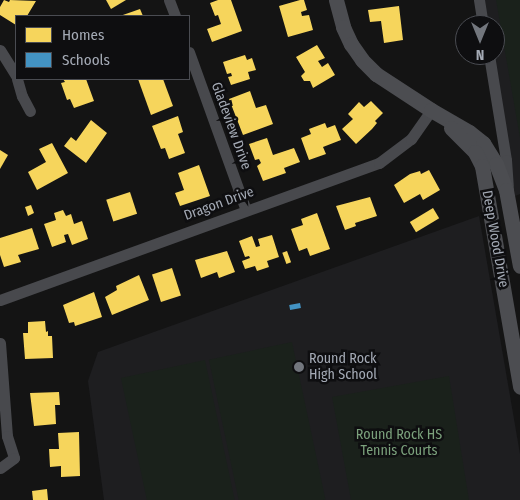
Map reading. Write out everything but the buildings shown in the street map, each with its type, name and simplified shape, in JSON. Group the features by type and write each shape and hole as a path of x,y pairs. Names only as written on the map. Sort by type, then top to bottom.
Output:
{"street":[{"path":"169,0 176,15"},
{"name":"Deep Wood Drive","path":"336,0 343,27 362,60 384,81 469,132 483,143 502,176 520,266"},
{"path":"479,0 481,15"},
{"path":"0,50 15,74"},
{"name":"Gladeview Drive","path":"190,55 246,210"},
{"path":"490,65 506,160 510,210"},
{"path":"18,80 22,96 30,111"},
{"name":"Deep Wood Drive","path":"431,110 467,144 482,166 520,387"},
{"name":"Dragon Drive","path":"0,300 380,163 411,139 431,110"},
{"path":"0,343 7,436 14,458 0,468"}],"shaded area":[{"path":"484,0 520,0 520,194 515,196 495,65 505,65 505,15 486,15"},
{"name":"Round Rock High School","path":"479,216 520,454 520,500 104,500 88,381 98,352"}],"green space":[{"path":"496,0 520,0 520,138 505,52 505,15 499,15"},
{"path":"292,342 325,499 239,500 209,360"},
{"path":"205,360 235,500 147,500 121,378"},
{"name":"Round Rock HS Tennis Courts","path":"449,376 469,500 351,500 332,397"}],"place":[{"name":"Round Rock High School","path":"299,367"}]}
